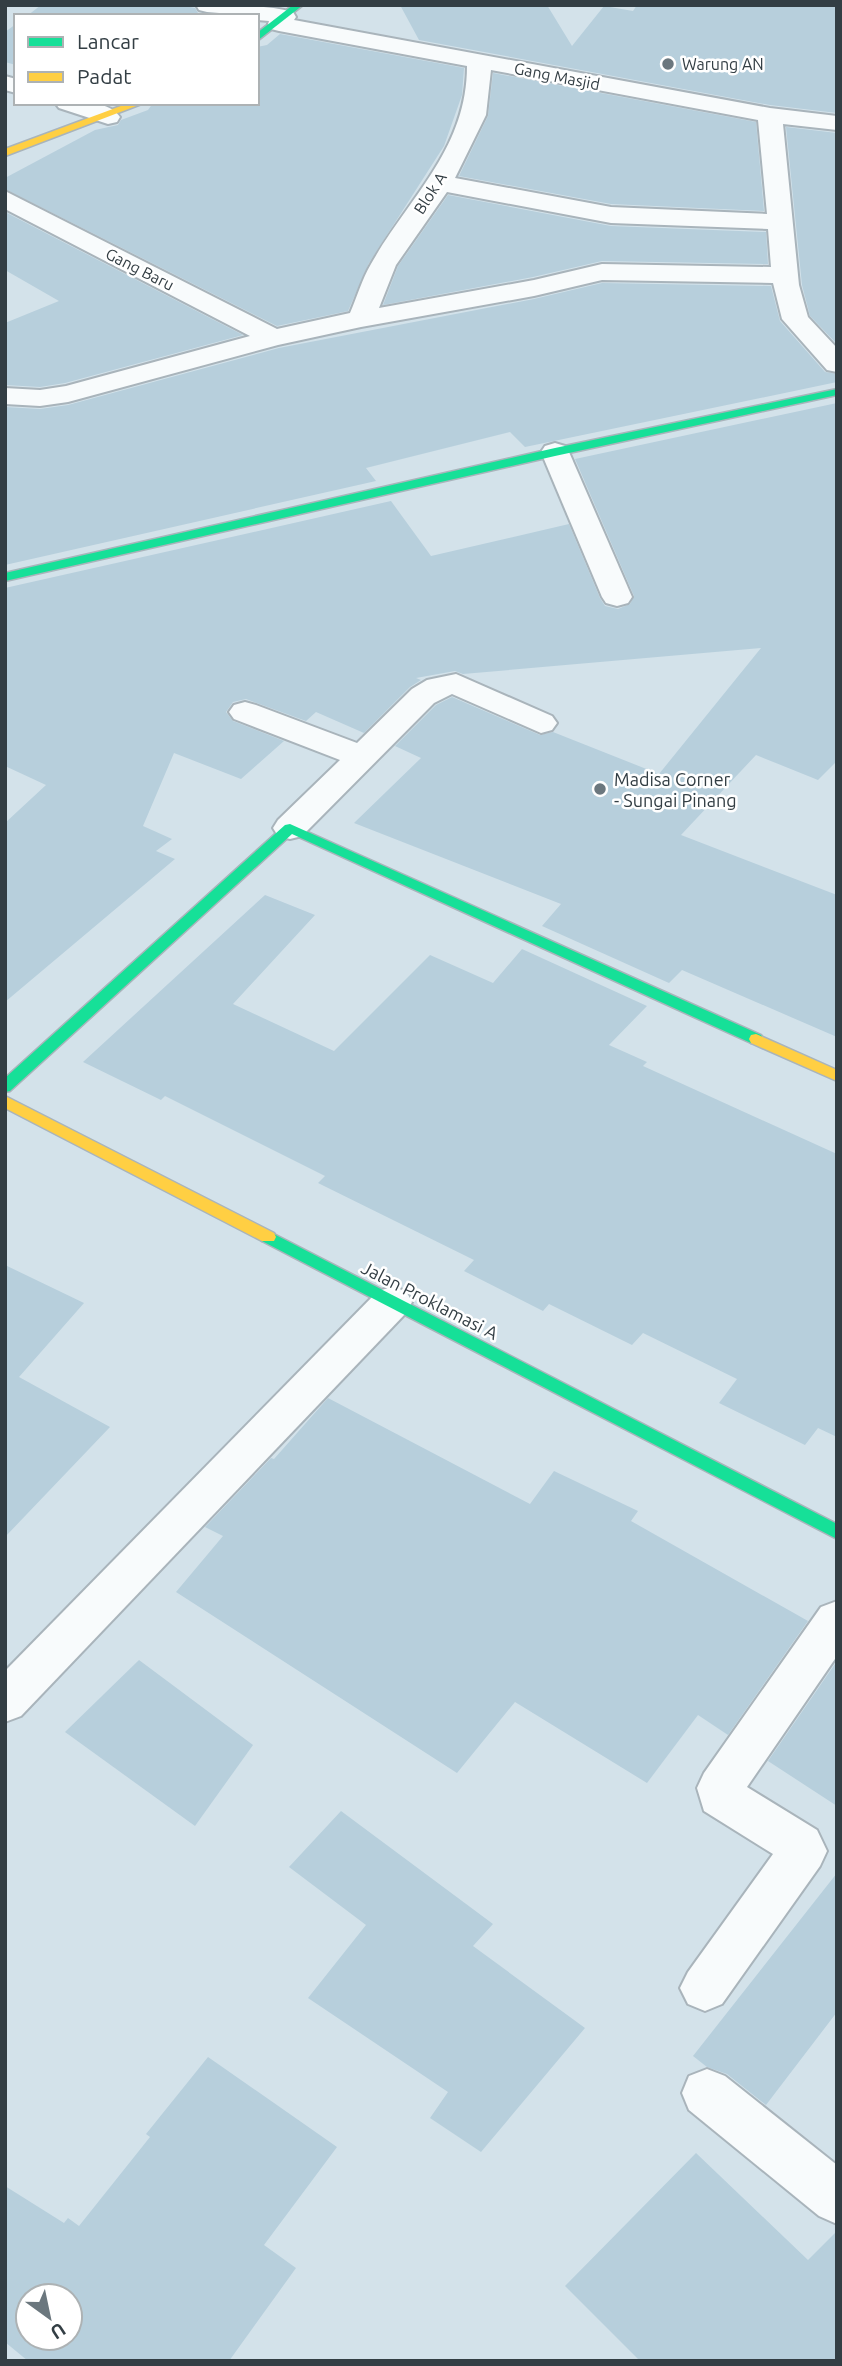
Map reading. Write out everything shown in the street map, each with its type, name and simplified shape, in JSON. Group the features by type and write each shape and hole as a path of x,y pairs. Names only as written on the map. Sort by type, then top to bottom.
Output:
{"street":[{"name":"Gang Masjid","path":"207,5 288,15 479,61 771,115 837,123"},
{"path":"259,37 288,15"},
{"name":"Blok A","path":"361,319 383,265 440,183 474,115 479,85 479,61"},
{"path":"73,105 108,117"},
{"path":"5,153 135,105"},
{"path":"771,115 785,275 794,318 837,364"},
{"path":"440,183 611,215 780,222"},
{"name":"Gang Baru","path":"5,199 274,338"},
{"path":"5,396 40,398 68,394 274,338 361,319 534,288 602,272 785,275"},
{"path":"5,577 555,452 837,392"},
{"path":"555,452 617,597"},
{"path":"5,1087 290,828 423,696 438,687 456,684 541,723"},
{"path":"245,712 362,757"},
{"path":"290,828 837,1076"},
{"name":"Jalan Proklamasi A","path":"5,1101 837,1532"},
{"path":"5,1702 392,1302"},
{"path":"705,1988 803,1851 800,1845 721,1796 720,1788 837,1620"},
{"path":"707,2093 837,2198"}],"building":[{"path":"41,5 179,5 195,8 202,14 30,14"},
{"path":"400,5 547,5 572,46 604,6 633,11 637,5 837,5 837,113 770,105 419,40"},
{"path":"14,25 14,64 5,62 5,32"},
{"path":"280,34 464,68 462,95 444,146 369,263 348,311 277,326 5,189 5,178 95,130 118,125 121,120 148,110 152,105 259,105 259,47 267,45"},
{"path":"493,73 756,122 764,211 611,204 459,176 488,116"},
{"path":"786,127 837,133 837,344 810,316 802,285"},
{"path":"448,195 611,226 766,232 768,264 602,261 383,305 398,266"},
{"path":"5,212 243,335 65,383 40,387 5,385 5,323 59,301 5,270"},
{"path":"602,283 771,286 780,321 825,372 837,374 837,382 525,447 510,432 366,468 376,481 5,565 5,407 40,409 68,405 279,348 534,299"},
{"path":"837,403 837,761 818,780 756,755 681,835 837,895 837,1037 682,970 669,983 542,926 561,904 354,823 421,758 395,746 436,705 452,697 540,735 553,732 659,774 761,648 463,674 455,671 416,678 421,680 410,687 364,733 316,712 306,721 246,699 233,702 226,712 233,721 284,741 241,779 174,753 143,826 172,839 156,851 175,859 5,1002 5,823 46,785 5,766 5,588 391,501 431,556 569,524 600,598 605,606 618,609 630,604 634,596 575,459"},
{"path":"265,895 315,915 233,1004 334,1051 430,955 493,983 522,949 647,1006 609,1045 647,1062 643,1066 837,1154 837,1437 818,1428 805,1445 719,1403 737,1379 643,1333 632,1345 549,1304 543,1311 464,1271 474,1260 318,1183 325,1176 165,1096 161,1100 83,1062"},
{"path":"5,1265 84,1303 19,1377 110,1427 5,1537"},
{"path":"328,1398 530,1504 554,1471 638,1511 631,1521 808,1621 728,1735 698,1715 647,1783 515,1702 457,1773 176,1592 223,1536 205,1527 271,1458 274,1459"},
{"path":"139,1660 253,1745 195,1826 65,1732"},
{"path":"837,1661 837,1806 768,1761"},
{"path":"341,1811 493,1924 473,1946 585,2028 481,2152 430,2118 448,2092 308,1998 366,1925 289,1867"},
{"path":"837,1873 837,2012 766,2105 727,2074 707,2067 693,2056"},
{"path":"208,2057 337,2147 264,2245 296,2268 229,2361 28,2361 17,2352 84,2352 84,2282 14,2282 14,2349 5,2342 5,2186 64,2223 68,2218 79,2226 150,2137 146,2134"},
{"path":"696,2153 808,2260 837,2231 837,2361 640,2361 565,2286"}],"traffic: fast":[{"path":"259,36 299,5"},
{"path":"5,577 555,452 837,392"},
{"path":"5,1087 290,828 756,1039"},
{"path":"268,1237 837,1532"}],"traffic: slow":[{"path":"5,153 134,105"},
{"path":"756,1039 837,1076"},
{"path":"5,1101 268,1237"}],"place":[{"name":"Warung AN","path":"668,64"},
{"name":"Madisa Corner - Sungai Pinang","path":"600,789"}]}
